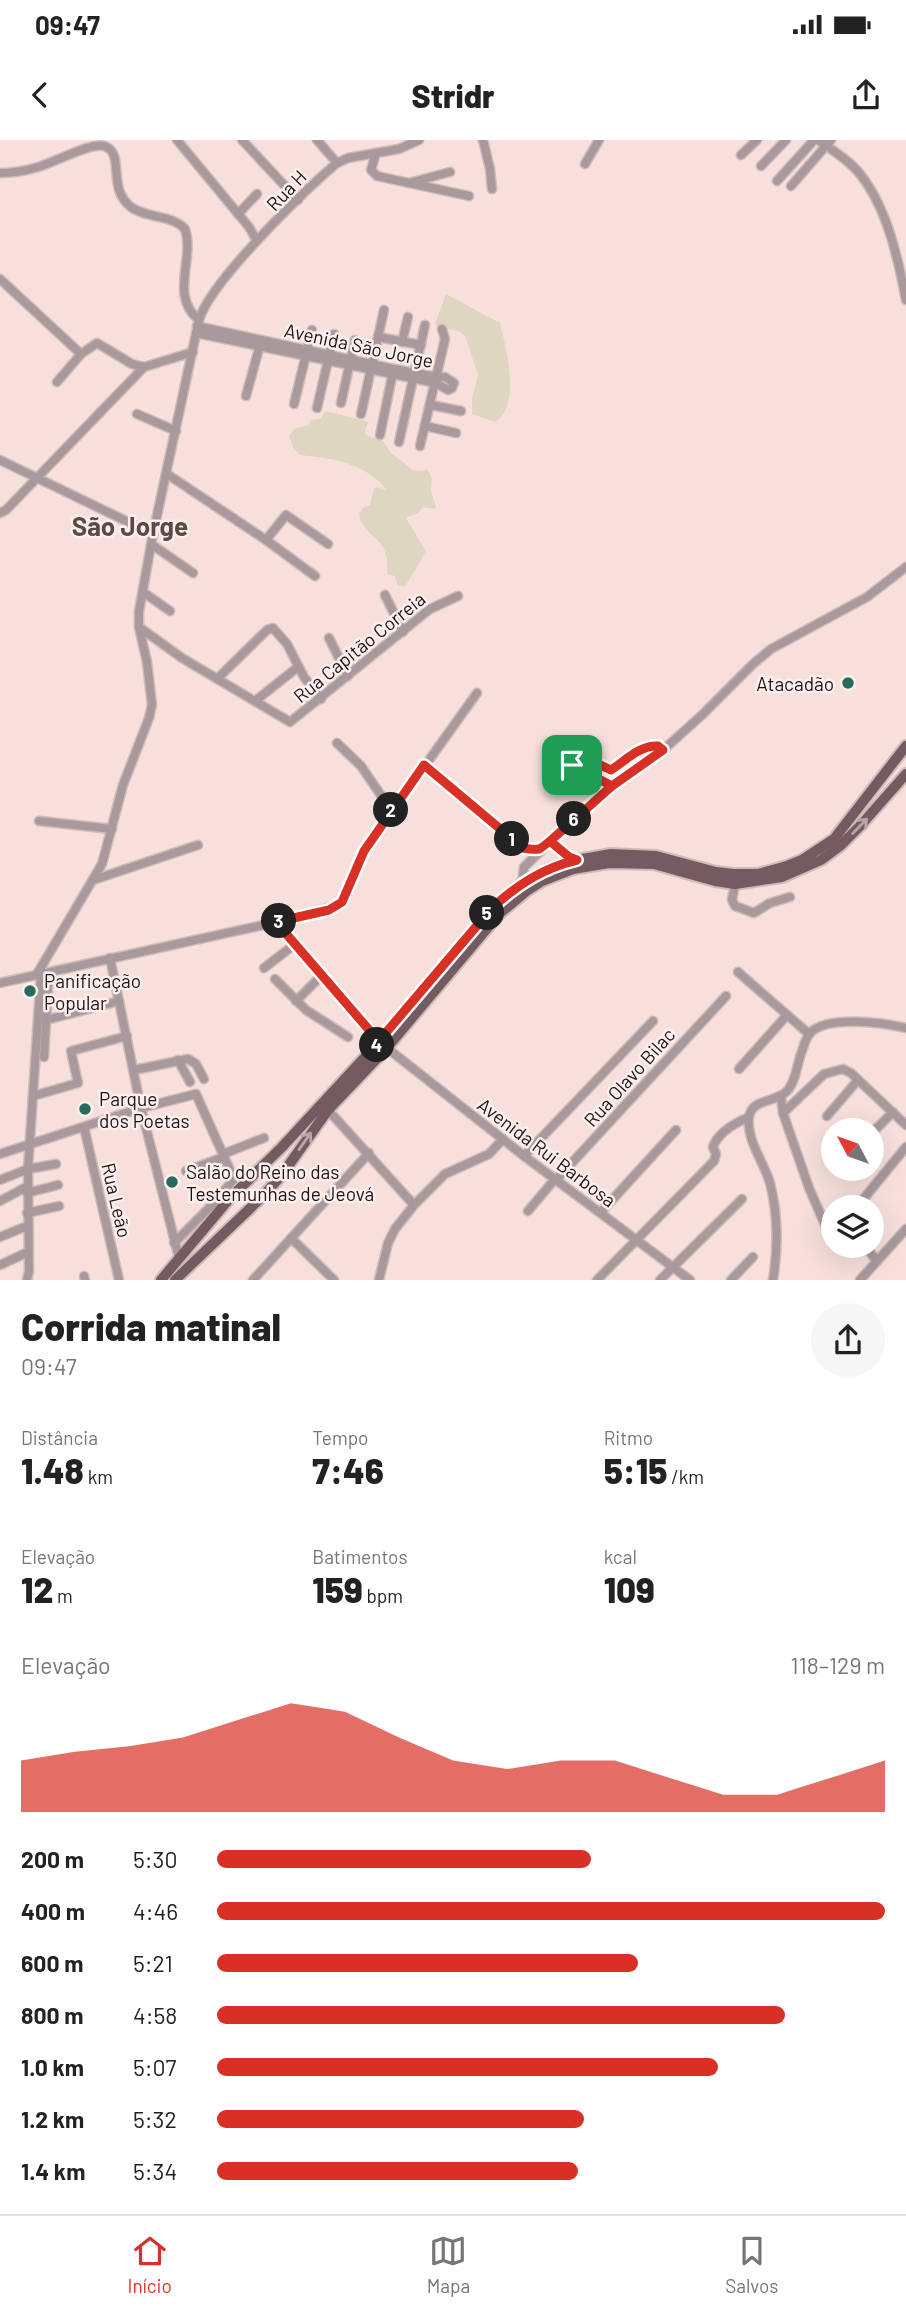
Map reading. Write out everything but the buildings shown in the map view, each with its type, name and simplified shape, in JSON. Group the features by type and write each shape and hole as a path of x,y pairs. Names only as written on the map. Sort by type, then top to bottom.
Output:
{"main road":[{"path":"162,1279 216,1207 230,1198 258,1170 386,1034 492,908 522,883 551,868 611,854 656,856 734,874 758,874 787,866 803,860 834,839 906,746"},
{"path":"182,1277 281,1176 328,1110 387,1048 500,913 515,899 542,881 593,864 636,863 666,867 736,884 782,877 821,860 861,825 906,774"},
{"path":"258,1170 246,1191 251,1198 261,1198"},
{"path":"230,1198 240,1199 244,1205 231,1227"}],"street":[{"path":"177,140 257,241"},
{"path":"242,140 298,200"},
{"path":"317,140 337,163"},
{"name":"Rua H","path":"39,974 102,864 123,785 145,731 152,705 147,662 139,627 139,611 153,534 204,306 257,241 337,163 348,158 399,149 419,140"},
{"path":"482,140 492,189"},
{"path":"585,164 599,140"},
{"path":"741,155 757,140"},
{"path":"761,166 786,140"},
{"path":"777,181 822,141"},
{"path":"791,186 822,141"},
{"path":"822,141 859,173 871,193 893,244 906,300"},
{"path":"0,173 39,167 92,147 107,147 116,157 116,185 125,202 139,212 177,223 185,229 187,252 183,289 198,325"},
{"path":"376,153 371,170 374,175 469,196"},
{"path":"406,184 450,172"},
{"path":"238,214 257,194"},
{"path":"0,279 81,354"},
{"path":"188,304 204,306"},
{"path":"188,304 189,316 198,325"},
{"path":"361,414 384,310"},
{"path":"402,342 408,317"},
{"name":"Avenida São Jorge","path":"198,325 257,343 436,380"},
{"path":"399,442 425,325"},
{"path":"293,404 312,330"},
{"path":"421,446 445,339 442,330"},
{"path":"317,408 334,334"},
{"path":"377,337 421,345"},
{"path":"341,403 355,340"},
{"path":"57,382 81,354 97,343 144,367"},
{"path":"246,396 257,343"},
{"path":"0,513 38,479 144,367 193,352"},
{"path":"380,435 393,372"},
{"path":"430,405 461,411"},
{"path":"137,414 176,431"},
{"path":"425,426 456,433"},
{"path":"0,460 153,534"},
{"path":"167,474 315,576"},
{"path":"266,540 286,515 328,544"},
{"path":"151,544 193,573"},
{"path":"524,867 612,786 663,750 771,649 867,597 906,567"},
{"path":"143,592 170,611"},
{"path":"385,595 403,632"},
{"name":"Rua Capitão Correia","path":"139,627 217,679 290,722 435,605 458,596"},
{"path":"217,679 267,630 273,628 288,645 298,667 321,699"},
{"path":"329,638 348,676"},
{"path":"255,701 298,667"},
{"path":"0,983 329,910 342,902 364,851 477,693"},
{"path":"337,743 361,766 391,810"},
{"path":"612,786 572,765 567,759 569,751 611,770 633,754 652,746 663,750"},
{"path":"424,765 523,848 542,849"},
{"path":"39,821 112,829"},
{"path":"550,841 569,857 577,860"},
{"path":"93,880 198,845"},
{"path":"522,883 525,858 523,848"},
{"path":"736,884 732,900 735,906 754,913 770,903 790,897"},
{"path":"276,922 370,1031 372,1049"},
{"path":"264,968 295,944"},
{"path":"110,958 127,1036 138,1069 141,1108 179,1258"},
{"path":"738,972 809,1034"},
{"path":"27,1279 27,1190 39,974"},
{"path":"296,1001 322,975"},
{"path":"275,979 316,1018 348,1037"},
{"path":"44,1057 48,984"},
{"name":"Rua Olavo Bilac","path":"528,1211 726,996"},
{"path":"47,1020 119,1001"},
{"path":"739,1069 787,1015"},
{"path":"524,1156 653,1021"},
{"path":"773,1279 776,1244 774,1200 752,1139 749,1117 752,1110 758,1104 781,1096 791,1086 809,1034 822,1026 863,1022 906,1028"},
{"path":"370,1031 386,1034"},
{"path":"33,1096 78,1083 71,1051 127,1036"},
{"name":"Avenida Rui Barbosa","path":"387,1048 524,1156 690,1279"},
{"path":"138,1069 178,1060 191,1060 203,1076 189,1080 178,1060"},
{"path":"783,1114 819,1078 830,1071 843,1069 859,1080 906,1125"},
{"path":"827,1116 859,1080"},
{"path":"0,1154 141,1108 196,1094 234,1180 216,1207 174,1243"},
{"path":"781,1096 783,1114 821,1216"},
{"path":"328,1110 414,1205"},
{"path":"884,1121 893,1112"},
{"path":"597,1279 714,1161 716,1154 713,1146 716,1139 749,1117"},
{"name":"Rua Leão","path":"84,1128 119,1279"},
{"path":"601,1212 676,1130"},
{"path":"186,1171 264,1138"},
{"path":"379,1279 388,1243 395,1229 414,1205 445,1174 489,1154 503,1139"},
{"path":"867,1195 906,1147"},
{"path":"253,1279 369,1153"},
{"path":"0,1180 28,1168 56,1164"},
{"path":"0,1200 27,1190 58,1185"},
{"path":"660,1279 741,1199"},
{"path":"27,1213 59,1206"},
{"path":"0,1237 27,1226"},
{"path":"860,1279 906,1230"},
{"path":"291,1238 334,1279"},
{"path":"0,1265 28,1252"},
{"path":"731,1279 754,1256"}],"shaded area":[{"path":"446,294 500,323 508,361 510,390 503,414 495,422 472,414 472,399 478,375 465,336 459,331 439,328 435,324"},
{"path":"326,411 369,422 365,429 366,435 383,441 391,453 413,470 427,469 432,478 431,491 435,509 423,507 418,513 406,518 426,551 405,587 397,585 395,576 387,574 387,561 382,545 367,530 359,514 364,507 370,505 374,488 387,490 358,468 337,460 300,455 294,449 289,436 294,429 309,425 311,420 320,419"}],"place":[{"name":"Atacadão","path":"848,683"},
{"name":"Panificação Popular","path":"30,991"},
{"name":"Parque dos Poetas","path":"85,1109"},
{"name":"Salão do Reino das Testemunhas de Jeová","path":"172,1182"}],"district":[{"name":"São Jorge","path":"130,525"}],"route":[{"path":"572,765 567,759 570,751 611,770 633,754 652,746 663,750 612,786 550,841 569,857 577,860 537,874 508,893 492,908 372,1049 370,1031 276,922 329,910 345,899 364,851 424,765 523,848 542,849 550,841 575,818 612,786 572,765"}]}
